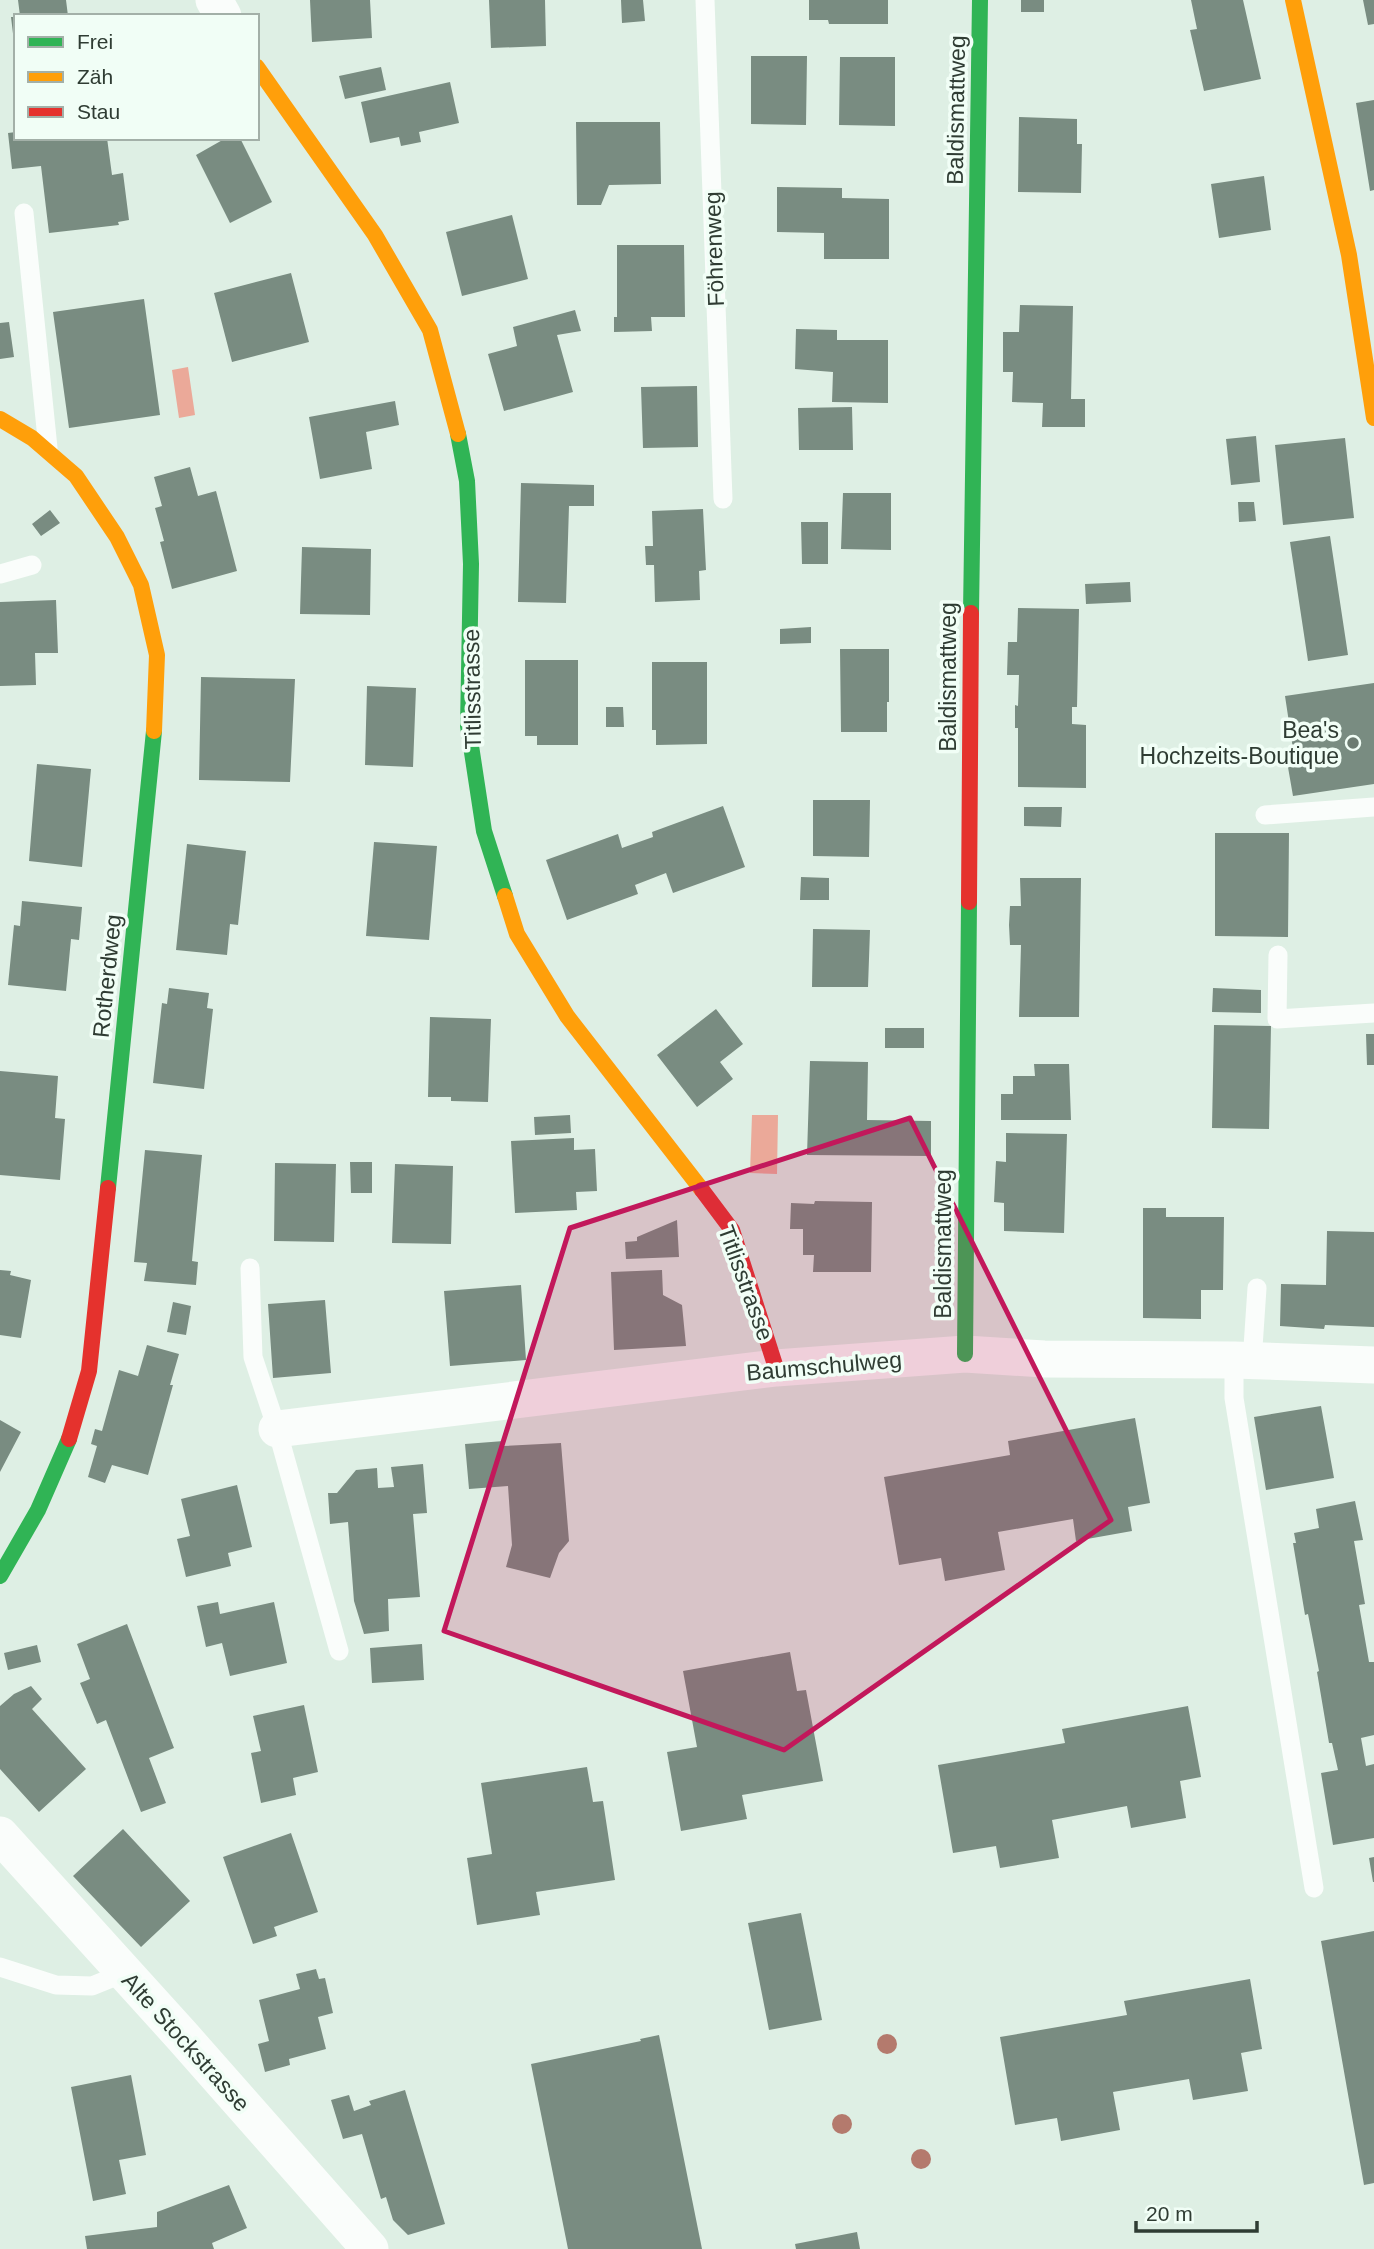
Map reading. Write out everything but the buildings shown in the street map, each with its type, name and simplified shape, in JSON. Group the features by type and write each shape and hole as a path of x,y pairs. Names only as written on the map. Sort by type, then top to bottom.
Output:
{"street":[{"name":"Baldismattweg","path":"965,1354 972,485 980,0"},
{"path":"1293,0 1349,255 1374,418"},
{"name":"Titlisstrasse","path":"259,70 375,235 430,330 453,410 467,481 471,564 468,726 484,831 517,934 567,1016 732,1230 776,1368"},
{"name":"Rotherdweg","path":"0,419 32,438 76,476 117,537 141,585 157,655 154,737 95,1314 85,1388 57,1469 16,1551 0,1576"},
{"name":"Baumschulweg","path":"277,1429 776,1368 965,1354 1044,1359 1374,1365"},
{"name":"Alte Stockstrasse","path":"0,1835 370,2249"}],"lane":[{"name":"Föhrenweg","path":"705,0 723,499"},
{"path":"24,213 48,453"},
{"path":"0,574 32,565"},
{"path":"1265,815 1374,807"},
{"path":"1278,955 1278,1019 1374,1013"},
{"path":"250,1268 253,1357 277,1429 339,1650"},
{"path":"1257,1288 1234,1398 1314,1888"},
{"path":"0,1966 56,1985 92,1986 124,1973"}],"highlighted area":[{"path":"910,1118 1111,1520 784,1750 444,1631 570,1228"}],"shaded area":[{"path":"188,367 195,415 179,418 172,370"},
{"path":"752,1115 778,1115 777,1174 750,1173"}],"traffic: fast":[{"path":"971,613 980,0"},
{"path":"458,434 467,481 471,564 468,726 484,831 505,896"},
{"path":"108,1188 154,731"},
{"path":"965,1354 969,902"},
{"path":"0,1576 38,1510 69,1439"}],"traffic: slow":[{"path":"1293,0 1349,255 1374,418"},
{"path":"259,70 375,235 430,330 458,434"},
{"path":"0,419 32,438 76,476 117,537 141,585 157,655 154,731"},
{"path":"505,896 517,934 567,1016 702,1190"}],"traffic: jam":[{"path":"969,902 971,613"},
{"path":"69,1439 89,1371 108,1188"},
{"path":"702,1190 732,1230 776,1368"}],"place":[{"name":"Bea's Hochzeits-Boutique","path":"1353,743"}]}
